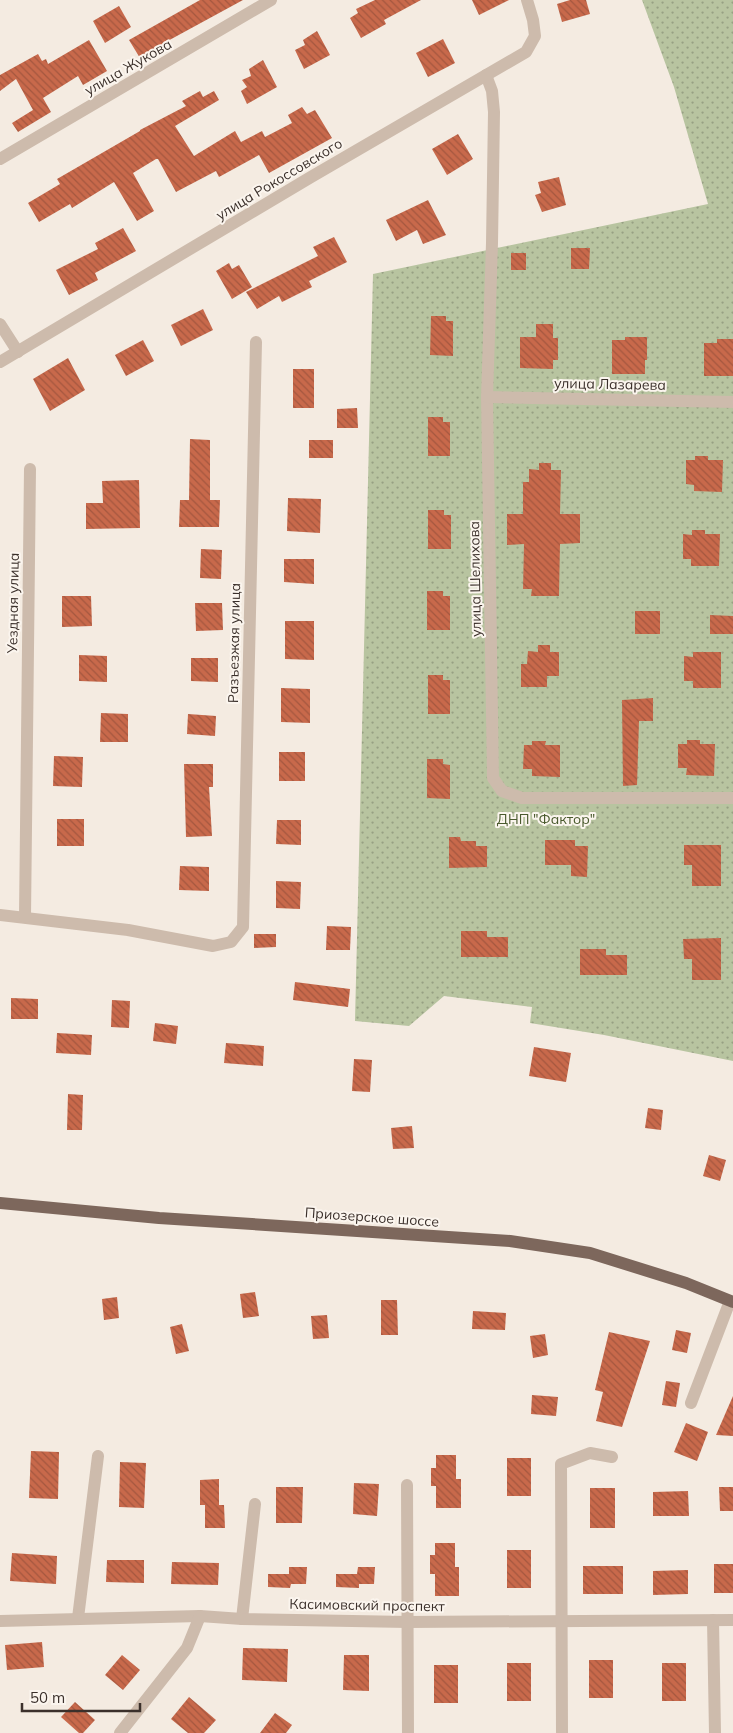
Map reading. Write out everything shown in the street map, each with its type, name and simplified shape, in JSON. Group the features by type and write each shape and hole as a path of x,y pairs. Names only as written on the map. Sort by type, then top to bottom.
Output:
{"main road":[{"name":"Приозерское шоссе","path":"0,1203 160,1218 510,1242 590,1253 686,1283 732,1302"}],"street":[{"name":"улица Жукова","path":"0,159 271,0"},
{"name":"улица Рокоссовского","path":"0,362 526,52 535,36 534,20 527,0"},
{"name":"улица Шелихова","path":"486,75 492,91 494,112 487,397 493,778 502,790 522,798 733,798"},
{"path":"0,324 18,352"},
{"name":"Разъезжая улица","path":"25,917 128,930 213,946 231,942 243,927 256,342"},
{"name":"улица Лазарева","path":"487,397 733,402"},
{"name":"Уездная улица","path":"25,917 30,469"},
{"path":"0,916 25,917"},
{"path":"691,1403 732,1302"},
{"path":"562,1733 561,1464 590,1453 612,1457"},
{"path":"78,1618 98,1456"},
{"path":"406,1485 408,1733"},
{"path":"242,1619 255,1504"},
{"path":"120,1733 187,1648 200,1616"},
{"name":"Касимовский проспект","path":"0,1621 200,1616 242,1619 408,1622 733,1620"},
{"path":"713,1620 714,1733"}],"green space":[{"name":"ДНП \"Фактор\"","path":"642,0 733,0 733,1061 604,1035 530,1023 532,1007 444,996 409,1026 355,1021 373,274 708,204 674,87"}],"building":[{"path":"200,0 243,0 140,58 129,40"},
{"path":"375,0 421,0 384,20 386,24 361,38 350,18 358,13 356,9"},
{"path":"472,0 509,0 479,15"},
{"path":"570,0 586,0 590,14 562,22 557,4"},
{"path":"119,6 131,27 105,43 93,21"},
{"path":"317,31 330,55 304,69 295,50 305,45 303,40"},
{"path":"443,39 455,63 428,77 416,53"},
{"path":"89,40 107,71 83,85 78,76 43,98 51,112 18,132 12,123 33,110 16,79 0,91 0,75 38,54 42,61 46,59 48,64"},
{"path":"263,60 277,87 247,104 241,91 247,87 242,80 251,76 249,69"},
{"path":"200,91 203,97 214,91 219,100 175,126 194,156 235,131 241,142 262,131 265,137 292,123 288,115 302,107 307,114 315,110 332,138 269,173 259,155 219,177 216,171 176,192 158,159 156,159 133,173 154,211 137,221 114,182 72,208 70,204 39,222 28,203 60,184 57,179 140,130 186,106 182,101"},
{"path":"458,134 473,159 447,175 432,149"},
{"path":"559,177 566,205 542,212 535,195 541,193 538,182"},
{"path":"428,200 446,235 423,244 417,230 396,241 386,220"},
{"path":"123,228 136,251 95,273 98,280 69,295 56,270 98,249 95,243"},
{"path":"334,237 347,262 309,281 312,287 282,302 279,296 257,309 246,292 318,256 313,247"},
{"path":"571,248 590,248 589,269 571,269"},
{"path":"511,253 526,253 526,270 511,270"},
{"path":"229,263 232,269 239,265 252,287 232,299 216,271"},
{"path":"203,309 213,330 181,346 171,325"},
{"path":"431,316 446,316 446,321 453,321 453,356 430,355"},
{"path":"536,324 553,324 553,338 558,338 558,360 553,360 553,369 520,368 520,337 536,337"},
{"path":"625,337 647,337 645,374 612,374 612,340 625,340"},
{"path":"717,339 733,339 733,376 704,376 704,343 717,343"},
{"path":"143,340 154,361 126,376 115,355"},
{"path":"68,358 85,390 50,411 33,379"},
{"path":"293,369 314,369 314,408 293,408"},
{"path":"357,408 358,428 337,428 337,409"},
{"path":"428,417 443,417 443,422 450,422 450,456 428,456"},
{"path":"190,439 210,440 210,500 220,500 219,527 179,527 180,500 189,500"},
{"path":"309,440 333,440 333,458 309,458"},
{"path":"695,456 708,456 708,460 723,460 722,492 694,491 694,485 686,484 686,460 695,460"},
{"path":"539,463 551,463 551,470 561,470 560,514 580,514 580,543 560,544 559,596 531,596 532,589 523,589 524,544 507,545 507,514 523,514 523,482 529,482 529,469 539,470"},
{"path":"139,480 140,528 86,529 86,503 103,503 102,481"},
{"path":"288,498 321,499 320,533 287,531"},
{"path":"428,510 444,510 444,515 451,515 451,549 428,549"},
{"path":"692,530 705,530 705,534 720,534 719,566 691,566 691,559 683,559 683,534 692,535"},
{"path":"201,549 222,550 221,579 200,578"},
{"path":"284,559 314,559 314,584 284,582"},
{"path":"427,591 443,591 443,596 450,596 450,630 427,630"},
{"path":"62,596 91,596 92,626 62,627"},
{"path":"195,603 222,603 223,630 196,631"},
{"path":"635,611 660,611 660,634 635,634"},
{"path":"710,615 733,616 733,634 710,634"},
{"path":"285,621 314,621 314,660 285,659"},
{"path":"538,645 550,645 550,652 559,652 559,676 547,676 547,687 521,687 521,664 527,664 528,651 538,652"},
{"path":"693,652 721,652 721,688 693,688 693,681 684,681 684,656 693,657"},
{"path":"79,655 107,656 107,682 79,681"},
{"path":"191,658 218,658 218,682 191,681"},
{"path":"428,675 443,675 443,680 450,680 450,714 428,714"},
{"path":"281,688 310,689 310,723 281,722"},
{"path":"653,698 653,721 639,721 637,785 623,786 622,700"},
{"path":"101,713 128,714 128,742 100,742"},
{"path":"188,714 216,716 215,736 187,734"},
{"path":"687,740 700,740 700,744 715,744 714,776 686,775 687,768 678,768 678,744 687,744"},
{"path":"532,741 546,741 545,745 560,745 560,777 532,776 532,769 523,769 524,745 532,745"},
{"path":"279,752 305,752 305,781 279,781"},
{"path":"54,756 83,757 82,787 53,786"},
{"path":"427,759 443,759 443,764 450,765 450,799 427,798"},
{"path":"184,764 213,764 213,787 209,787 212,836 186,837"},
{"path":"57,819 84,819 84,846 57,846"},
{"path":"277,820 301,820 301,845 276,844"},
{"path":"449,837 460,837 461,841 476,841 476,846 487,846 487,867 449,868"},
{"path":"545,840 575,840 575,846 588,846 587,877 571,876 571,865 545,865"},
{"path":"684,845 721,845 721,886 692,886 692,865 684,865"},
{"path":"180,866 209,867 209,891 179,890"},
{"path":"276,881 301,882 300,909 276,908"},
{"path":"327,926 351,927 350,950 326,950"},
{"path":"461,931 487,931 487,937 508,937 508,957 461,957"},
{"path":"254,934 276,934 276,947 254,948"},
{"path":"721,938 721,980 692,980 692,959 684,959 683,939"},
{"path":"580,949 606,949 606,955 627,955 627,975 580,975"},
{"path":"295,982 350,989 348,1007 293,1000"},
{"path":"11,998 38,999 38,1019 11,1019"},
{"path":"112,1000 130,1001 129,1028 111,1027"},
{"path":"155,1023 178,1026 176,1044 153,1041"},
{"path":"57,1033 92,1035 91,1055 56,1053"},
{"path":"226,1043 264,1046 263,1066 224,1063"},
{"path":"534,1047 571,1053 566,1082 529,1076"},
{"path":"354,1059 372,1060 370,1092 352,1091"},
{"path":"68,1094 83,1095 82,1130 67,1130"},
{"path":"648,1108 663,1110 661,1130 645,1128"},
{"path":"412,1126 414,1148 393,1149 391,1128"},
{"path":"709,1155 726,1160 720,1181 703,1176"},
{"path":"255,1292 259,1316 243,1318 240,1294"},
{"path":"117,1297 119,1318 104,1320 102,1299"},
{"path":"381,1300 397,1300 398,1335 381,1335"},
{"path":"473,1311 506,1313 505,1330 472,1329"},
{"path":"327,1315 329,1338 313,1339 311,1316"},
{"path":"182,1324 189,1351 176,1354 170,1327"},
{"path":"676,1330 691,1333 687,1353 672,1350"},
{"path":"609,1332 650,1341 622,1427 596,1421 603,1392 595,1390"},
{"path":"545,1334 548,1355 533,1358 530,1336"},
{"path":"666,1381 680,1383 676,1407 662,1405"},
{"path":"532,1395 558,1397 556,1416 531,1414"},
{"path":"733,1396 733,1436 716,1435"},
{"path":"686,1423 708,1432 697,1461 674,1452"},
{"path":"31,1451 59,1452 58,1499 29,1498"},
{"path":"436,1455 456,1455 456,1479 461,1479 461,1508 436,1508 436,1486 431,1486 431,1468 436,1468"},
{"path":"507,1458 531,1458 531,1496 507,1496"},
{"path":"120,1462 146,1463 144,1508 119,1507"},
{"path":"219,1479 219,1505 224,1505 225,1528 205,1528 205,1505 200,1505 200,1480"},
{"path":"354,1483 379,1484 377,1516 353,1514"},
{"path":"276,1487 303,1487 302,1523 276,1523"},
{"path":"719,1487 733,1487 733,1511 720,1511"},
{"path":"590,1488 615,1488 615,1528 590,1528"},
{"path":"688,1491 689,1516 653,1516 653,1492"},
{"path":"435,1543 455,1543 455,1567 459,1567 459,1596 435,1596 435,1574 430,1574 430,1555 435,1555"},
{"path":"507,1550 531,1550 531,1588 507,1588"},
{"path":"12,1553 57,1556 56,1584 10,1581"},
{"path":"107,1560 144,1560 144,1583 106,1582"},
{"path":"172,1562 219,1563 218,1585 171,1584"},
{"path":"714,1564 733,1564 733,1593 714,1593"},
{"path":"583,1566 623,1566 623,1594 583,1594"},
{"path":"289,1567 307,1567 306,1584 291,1584 290,1588 268,1587 268,1574 289,1574"},
{"path":"358,1567 375,1567 374,1584 359,1584 359,1588 336,1587 336,1574 357,1574"},
{"path":"688,1570 688,1594 653,1595 653,1571"},
{"path":"42,1642 44,1667 7,1670 5,1645"},
{"path":"243,1648 288,1649 287,1682 242,1680"},
{"path":"122,1655 140,1670 123,1690 105,1675"},
{"path":"344,1655 369,1655 369,1691 343,1690"},
{"path":"589,1660 613,1660 613,1698 589,1698"},
{"path":"507,1663 531,1663 531,1701 507,1701"},
{"path":"662,1663 686,1663 686,1701 662,1701"},
{"path":"434,1665 458,1665 458,1703 434,1703"},
{"path":"189,1697 216,1720 204,1733 188,1733 171,1719"},
{"path":"75,1702 95,1720 83,1733 79,1733 61,1717"},
{"path":"275,1713 292,1725 286,1733 260,1733"}]}
